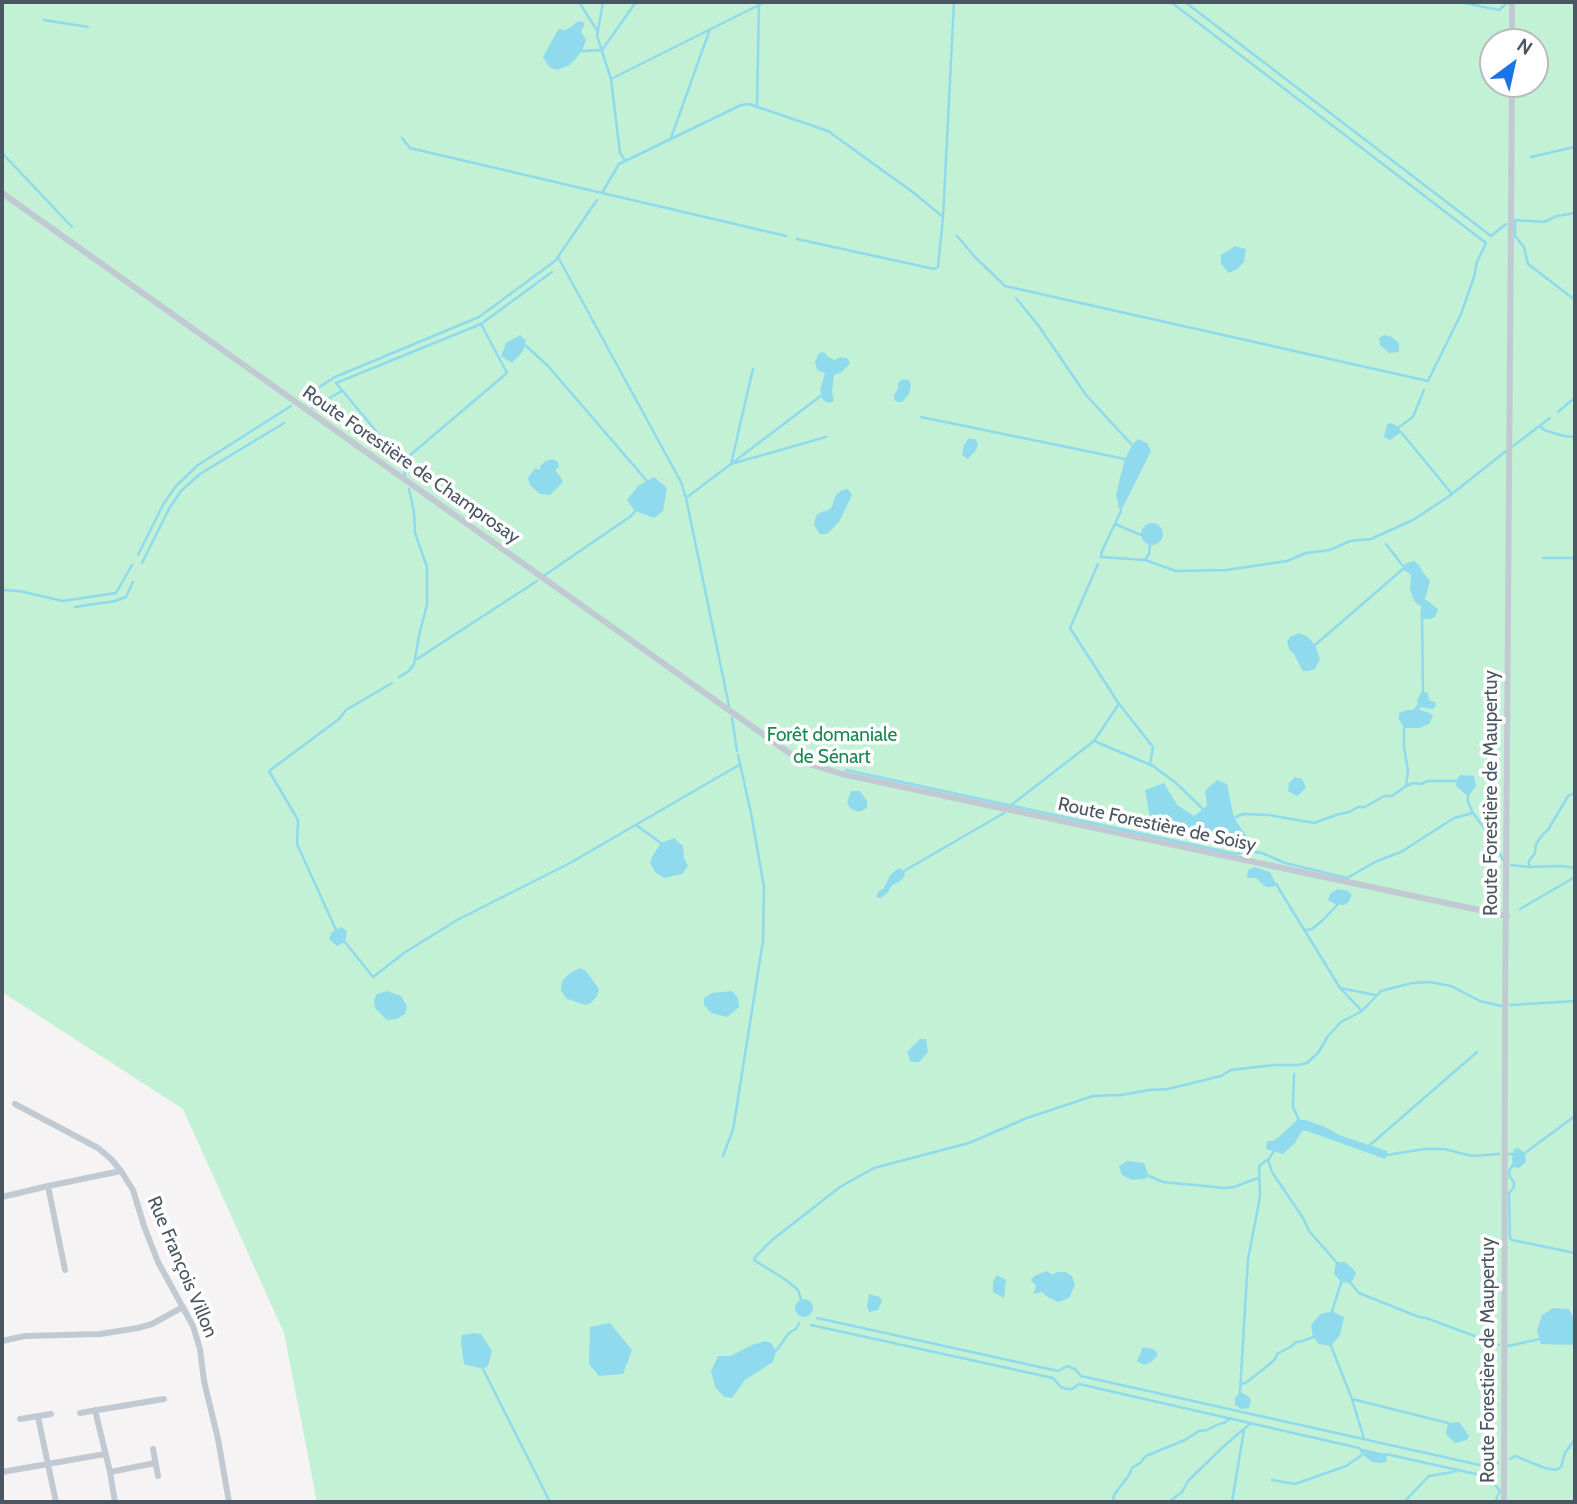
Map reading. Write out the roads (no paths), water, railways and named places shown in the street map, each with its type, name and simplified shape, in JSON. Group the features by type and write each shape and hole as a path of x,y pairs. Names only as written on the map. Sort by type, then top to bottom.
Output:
{"street":[{"path":"1512,2 1512,28"},
{"name":"Route Forestière de Maupertuy","path":"1504,1502 1511,98"},
{"name":"Route Forestière de Champrosay","path":"2,193 802,762"},
{"name":"Route Forestière de Soisy","path":"802,762 842,774 1507,916"},
{"name":"Rue François Villon","path":"15,1104 98,1148 111,1159 133,1190 158,1262 193,1326 200,1349 229,1502"},
{"path":"2,1198 121,1171"},
{"path":"48,1186 65,1270"},
{"path":"2,1340 25,1336 88,1335 138,1328 152,1324 183,1307"},
{"path":"80,1413 164,1399"},
{"path":"95,1410 116,1502"},
{"path":"20,1419 51,1414"},
{"path":"38,1418 56,1502"},
{"path":"153,1449 158,1476"},
{"path":"2,1472 105,1454"},
{"path":"110,1472 155,1463"}],"water":[{"path":"579,21 585,23 581,32 586,40 582,51 570,65 557,70 549,67 543,57 555,35 559,29 566,30"},
{"path":"1235,246 1246,249 1244,262 1229,273 1221,264 1221,255"},
{"path":"520,335 526,341 523,351 512,363 501,356 506,343"},
{"path":"1384,335 1399,343 1399,352 1389,353 1380,345 1379,338"},
{"path":"824,352 835,360 840,357 847,358 850,363 834,375 834,401 829,403 823,400 820,390 825,373 817,370 815,362 819,353"},
{"path":"902,379 911,384 909,394 902,402 898,402 894,400 894,395"},
{"path":"1387,424 1399,427 1401,432 1390,440 1384,437"},
{"path":"968,439 975,439 978,443 968,459 962,455"},
{"path":"1138,439 1147,443 1151,451 1121,511 1116,495 1119,482 1125,459"},
{"path":"553,459 558,462 559,467 555,470 563,482 550,495 540,494 530,485 528,478 535,468 540,470 540,466"},
{"path":"654,477 667,488 663,511 654,518 635,511 627,500 638,486"},
{"path":"848,489 852,495 839,522 827,534 820,534 814,525 816,516 832,507 837,494"},
{"path":"1152,523 1160,526 1163,534 1160,542 1152,545 1144,542 1141,534 1144,526"},
{"path":"1414,561 1430,581 1425,599 1438,609 1435,617 1430,619 1420,615 1421,606 1415,602 1410,590 1411,575 1403,569 1407,563"},
{"path":"1299,633 1308,637 1315,645 1320,659 1315,669 1303,671 1289,649 1287,642 1290,637"},
{"path":"1422,691 1428,693 1429,700 1435,702 1436,706 1433,709 1420,707 1420,710 1433,716 1429,724 1419,728 1404,728 1399,713 1413,710"},
{"path":"1460,775 1474,776 1476,786 1470,794 1465,794 1456,786"},
{"path":"1295,777 1302,779 1306,788 1297,796 1288,791 1289,783"},
{"path":"1217,780 1227,784 1234,818 1249,840 1242,845 1233,848 1171,833 1150,818 1145,790 1164,783 1177,805 1194,816 1207,806 1205,791"},
{"path":"851,791 860,791 867,801 867,808 859,812 851,809 847,803"},
{"path":"674,838 683,846 688,866 682,874 664,878 655,872 650,863 661,843"},
{"path":"1254,867 1270,872 1276,884 1266,887 1256,878 1247,878 1248,870"},
{"path":"899,868 904,871 905,876 892,885 881,898 876,897 891,874"},
{"path":"1338,889 1348,891 1352,895 1348,903 1335,904 1328,900 1330,894"},
{"path":"341,927 347,931 345,942 337,946 329,939 332,932"},
{"path":"580,968 586,971 599,989 597,996 586,1005 567,999 561,991 562,981"},
{"path":"387,991 401,996 407,1006 405,1014 397,1019 387,1020 375,1008 374,1000 377,994"},
{"path":"732,991 738,998 739,1007 727,1017 711,1013 704,1005 704,998 712,993"},
{"path":"920,1039 926,1039 928,1052 919,1062 911,1062 907,1052"},
{"path":"1297,1120 1306,1120 1339,1135 1387,1151 1387,1155 1385,1159 1307,1131 1302,1131 1294,1144 1283,1154 1266,1149 1267,1141 1279,1137"},
{"path":"1518,1148 1525,1153 1526,1162 1519,1168 1513,1167 1512,1158 1514,1149"},
{"path":"1127,1161 1144,1163 1149,1176 1132,1180 1122,1175 1119,1166"},
{"path":"1336,1262 1345,1262 1356,1273 1351,1283 1341,1282 1334,1274"},
{"path":"1047,1271 1052,1275 1065,1272 1072,1276 1075,1285 1069,1298 1058,1302 1042,1292 1034,1294 1036,1286 1031,1280"},
{"path":"997,1275 1006,1280 1004,1298 993,1292 993,1282"},
{"path":"869,1294 880,1297 882,1301 878,1310 869,1312"},
{"path":"804,1299 810,1302 813,1308 810,1314 804,1317 798,1314 795,1308 798,1302"},
{"path":"1553,1308 1569,1309 1575,1320 1575,1345 1541,1344 1537,1331 1542,1315"},
{"path":"1332,1311 1344,1317 1340,1335 1331,1346 1319,1344 1313,1337 1311,1325 1320,1314"},
{"path":"610,1323 632,1350 623,1374 599,1376 589,1364 590,1327"},
{"path":"481,1334 492,1351 488,1366 483,1369 464,1364 462,1335"},
{"path":"765,1341 771,1343 776,1351 773,1362 745,1380 732,1398 724,1397 715,1387 711,1371 718,1356 730,1356"},
{"path":"1143,1347 1157,1352 1151,1362 1144,1365 1137,1361"},
{"path":"1240,1392 1251,1400 1249,1408 1241,1409 1235,1405 1235,1398"},
{"path":"1459,1422 1469,1436 1467,1440 1455,1443 1446,1434 1448,1423"},
{"path":"1359,1448 1386,1454 1387,1461 1372,1462"}],"waterway":[{"path":"579,2 598,32"},
{"path":"603,2 597,36 611,79 620,153 625,160"},
{"path":"582,51 602,50 636,2"},
{"path":"757,107 759,2"},
{"path":"611,79 765,2"},
{"path":"797,239 934,269 938,267 954,2"},
{"path":"957,236 1005,286 1428,381 1461,314 1477,262 1486,243 1171,2"},
{"path":"1185,2 1491,236 1506,224"},
{"path":"1459,2 1499,10 1507,3"},
{"path":"44,20 88,27"},
{"path":"671,138 710,29"},
{"path":"602,193 619,164 741,105 749,104 828,131 943,217"},
{"path":"402,138 410,148 786,236"},
{"path":"1531,157 1575,147"},
{"path":"2,153 72,227"},
{"path":"304,397 335,377 479,317 555,261 597,200"},
{"path":"1575,213 1557,216 1544,222 1515,220 1515,236 1524,247 1528,264 1575,300"},
{"path":"558,257 681,482 729,706"},
{"path":"405,475 402,462 336,383 481,324 552,272"},
{"path":"1016,298 1086,395 1132,445"},
{"path":"402,462 507,373 481,324"},
{"path":"525,345 548,366 647,481"},
{"path":"753,369 731,464 826,437"},
{"path":"1399,427 1413,417 1424,390"},
{"path":"312,408 342,391"},
{"path":"686,498 822,395"},
{"path":"1558,412 1572,400"},
{"path":"138,555 164,503 176,486 198,465 291,406"},
{"path":"921,417 1125,459"},
{"path":"1513,446 1550,418"},
{"path":"142,563 181,491 200,474 284,423"},
{"path":"1540,426 1544,430 1575,437"},
{"path":"1401,432 1452,494"},
{"path":"1121,511 1101,557 1145,560 1176,571 1227,570 1287,561 1306,553 1330,550 1350,541 1371,539 1413,520 1448,497 1506,451"},
{"path":"399,677 414,664 427,605 427,567 415,533 409,489"},
{"path":"545,575 635,511"},
{"path":"1115,524 1141,535"},
{"path":"1145,560 1150,544"},
{"path":"1386,544 1403,566"},
{"path":"1543,558 1575,558"},
{"path":"1010,806 1094,741 1119,704 1070,628 1098,564"},
{"path":"2,590 63,601 116,593 132,565"},
{"path":"1315,645 1403,569"},
{"path":"417,659 537,581"},
{"path":"75,607 126,597 133,582"},
{"path":"1422,616 1423,692"},
{"path":"336,930 297,844 298,820 269,771 339,719 346,710 392,683"},
{"path":"1119,704 1153,747 1150,764"},
{"path":"732,718 737,751"},
{"path":"1404,728 1408,771 1406,786"},
{"path":"1094,741 1153,766 1176,783 1205,811"},
{"path":"723,1156 733,1130 763,941 764,887 738,755"},
{"path":"345,942 373,977 404,953 457,920 570,863 739,765"},
{"path":"846,770 1236,854 1249,851"},
{"path":"1234,818 1243,814 1269,815 1314,823 1365,807 1384,796 1392,796 1413,783 1457,781"},
{"path":"1468,794 1473,813"},
{"path":"1529,867 1536,844 1572,794"},
{"path":"904,871 1004,813"},
{"path":"1241,843 1249,851 1262,853 1285,863 1347,878 1377,861 1401,852 1454,818 1473,813 1495,843 1503,860"},
{"path":"636,825 661,843"},
{"path":"1511,865 1575,868"},
{"path":"1520,909 1575,877"},
{"path":"1276,884 1340,988 1362,1011"},
{"path":"1306,930 1312,929 1338,904"},
{"path":"801,1299 798,1290 754,1260 756,1256 772,1240 840,1187 874,1168 969,1143 1027,1118 1093,1096 1168,1089 1221,1076 1231,1070 1307,1063 1341,1022 1362,1011 1381,991 1412,983 1430,982 1451,986 1480,1001 1501,1006"},
{"path":"1340,988 1375,995"},
{"path":"1510,1005 1575,1001"},
{"path":"1370,1145 1477,1052"},
{"path":"1294,1074 1293,1107 1299,1120"},
{"path":"1525,1153 1575,1116"},
{"path":"1387,1155 1424,1149 1444,1149 1472,1156 1499,1154"},
{"path":"1274,1151 1268,1160 1272,1172 1309,1231 1338,1264"},
{"path":"1240,1392 1248,1259 1260,1197 1259,1166 1267,1160"},
{"path":"1513,1165 1509,1171 1514,1182 1509,1193 1510,1238 1575,1253"},
{"path":"1149,1176 1163,1182 1225,1188 1258,1178"},
{"path":"1332,1311 1342,1280"},
{"path":"1349,1281 1359,1293 1499,1345"},
{"path":"817,1318 1058,1371 1067,1366 1075,1369 1081,1376 1493,1468 1498,1463"},
{"path":"776,1351 799,1323"},
{"path":"811,1325 1053,1378 1061,1387 1067,1389 1079,1384 1359,1448"},
{"path":"1242,1384 1271,1363 1277,1354 1296,1342 1313,1337"},
{"path":"1508,1346 1540,1339"},
{"path":"1331,1346 1364,1439"},
{"path":"483,1369 550,1502"},
{"path":"1352,1399 1448,1423"},
{"path":"1113,1502 1114,1495 1132,1468 1146,1456 1231,1418"},
{"path":"1169,1502 1182,1492 1188,1481 1224,1446 1251,1423"},
{"path":"1232,1502 1244,1430"},
{"path":"1510,1459 1515,1456 1556,1470 1561,1467 1565,1453 1575,1439"},
{"path":"1386,1454 1489,1477 1500,1491 1495,1502"},
{"path":"1272,1480 1295,1484 1346,1466 1362,1455"},
{"path":"1404,1502 1429,1476 1457,1470"}],"park label":[{"name":"Forêt domaniale de Sénart","path":"832,746"}]}
